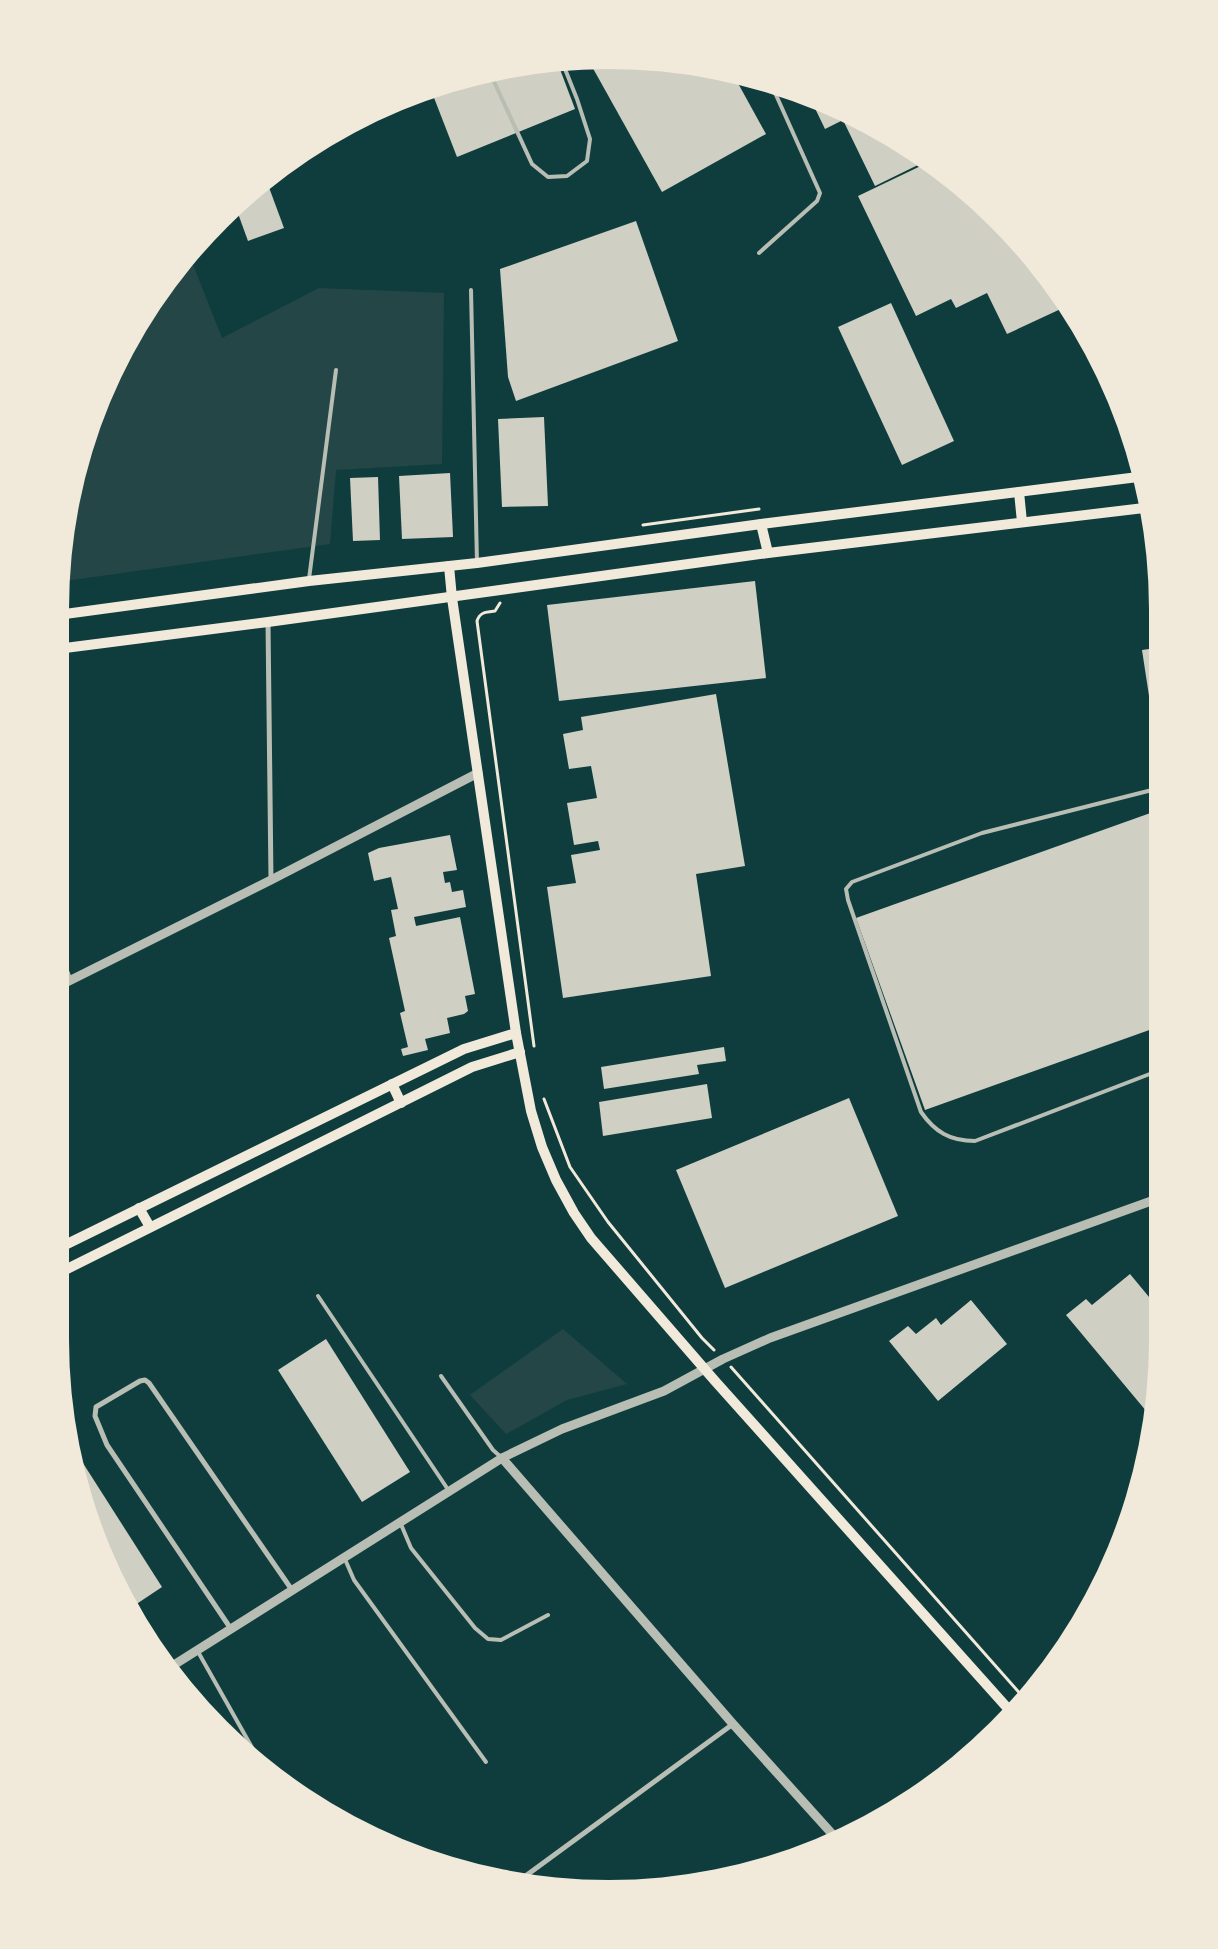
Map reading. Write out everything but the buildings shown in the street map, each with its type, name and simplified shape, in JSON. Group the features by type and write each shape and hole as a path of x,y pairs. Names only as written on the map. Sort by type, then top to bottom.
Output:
{"main road":[{"path":"69,613 309,581 477,563 761,524 1133,478"},
{"path":"1019,492 1022,522"},
{"path":"69,647 452,598 768,553 1140,508"},
{"path":"761,524 768,553"},
{"path":"449,566 452,598 516,1033 531,1111 542,1147 556,1180 574,1213 592,1238 706,1368 722,1389 1006,1706"},
{"path":"69,1243 464,1049 516,1033"},
{"path":"69,1268 472,1067 520,1052"},
{"path":"392,1084 400,1102"},
{"path":"139,1208 150,1227"}],"street":[{"path":"268,622 271,880"},
{"path":"69,980 271,880 478,773"},
{"path":"176,1664 502,1458 562,1428 664,1391 723,1359 770,1338 1149,1202"},
{"path":"231,1629 107,1445 95,1416 96,1407 140,1381 145,1380 150,1383 292,1590"},
{"path":"502,1458 831,1832"},
{"path":"528,1874 734,1724"}],"lane":[{"path":"494,81 532,164 548,178 567,176 587,161 590,139 566,71"},
{"path":"759,253 817,201 820,193 776,95"},
{"path":"471,290 477,563"},
{"path":"309,581 336,370"},
{"path":"1149,791 982,833 852,882 846,889 848,900 921,1112 930,1125 944,1135 961,1141 975,1141 1149,1074"},
{"path":"318,1296 449,1491"},
{"path":"441,1376 493,1450 502,1458"},
{"path":"400,1522 411,1548 475,1628 488,1639 501,1640 548,1615"},
{"path":"344,1557 354,1580 486,1762"},
{"path":"197,1650 249,1742"}],"path":[{"path":"499,591 500,604 498,609 484,613 479,616 477,621 534,1047"},
{"path":"542,1092 570,1167 608,1222 702,1338 742,1379 1019,1692"}],"shaded area":[{"path":"193,265 222,338 319,288 444,293 442,464 336,470 330,544 70,580 73,538 79,504 97,435 124,370 141,339 180,280"},
{"path":"563,1329 627,1384 567,1400 506,1434 470,1395"}]}
